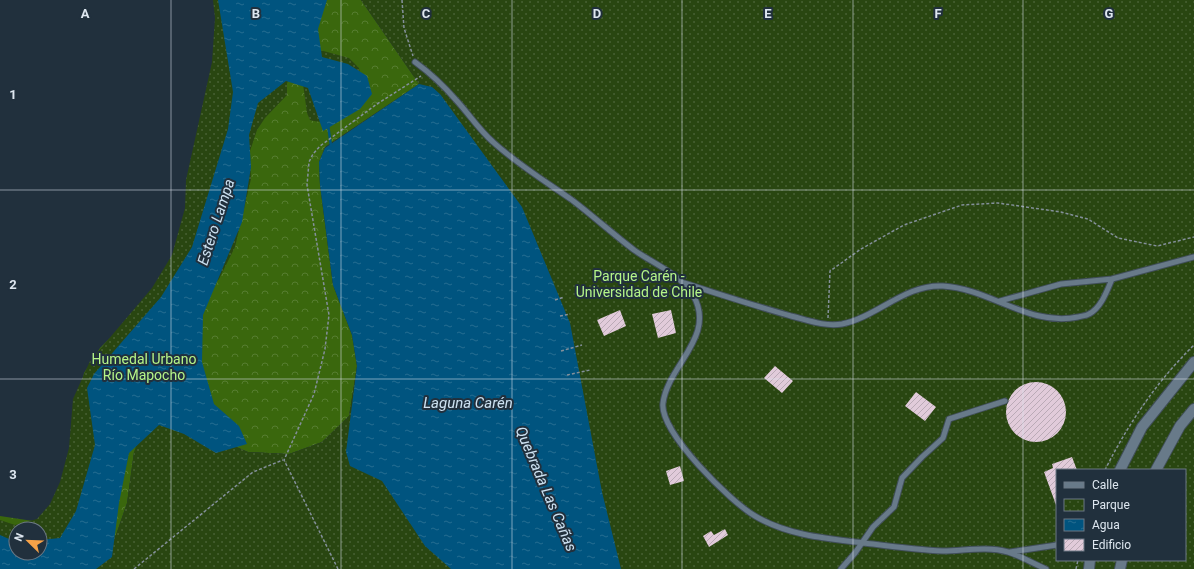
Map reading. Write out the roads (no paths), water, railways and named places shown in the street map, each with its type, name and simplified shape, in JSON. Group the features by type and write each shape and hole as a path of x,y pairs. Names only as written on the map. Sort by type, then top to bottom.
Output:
{"street":[{"path":"1121,469 1142,427 1194,362"},
{"path":"1157,469 1180,426 1194,409"}],"lane":[{"path":"415,62 428,72 457,101 477,127 507,154 589,213 633,249 683,283 762,308 827,324 842,324 858,318 914,291 943,286 970,292 1000,302 1025,313 1048,318 1065,319 1090,314 1104,299 1112,279"},
{"path":"1000,302 1061,284 1112,279 1153,270 1194,257"},
{"path":"683,283 696,302 699,324 695,340 671,381 662,405 665,416 680,441 703,470 721,488 759,518 780,528 808,535 862,543 942,551 987,549 1009,552 1056,545"},
{"path":"841,569 873,527 894,508 902,478 922,456 943,438 949,419 1005,400"},
{"path":"1009,552 1046,569"}],"water":[{"name":"Humedal Urbano Río Mapocho","path":"218,0 327,0 318,29 322,57 348,64 367,76 372,94 360,109 323,131 308,88 286,81 258,103 249,135 251,167 242,222 203,315 202,362 214,404 239,426 247,444 216,453 184,434 159,425 129,453 119,503 112,557 96,569 0,569 0,535 8,538 8,561 48,561 48,539 60,538 76,511 95,445 87,388 94,374 161,297 192,247 228,129 233,92"},
{"name":"Laguna Carén","path":"419,84 432,87 440,94 522,207 570,323 602,492 621,569 451,569 425,546 382,481 350,466 346,452 357,366 352,335 333,285 320,185 319,162 325,148"}],"waterway":[{"name":"Quebrada Las Cañas","path":"328,125 331,146"}],"water label":[{"name":"Estero Lampa","path":"216,222"}],"park label":[{"name":"Parque Carén - Universidad de Chile","path":"639,284"}]}
